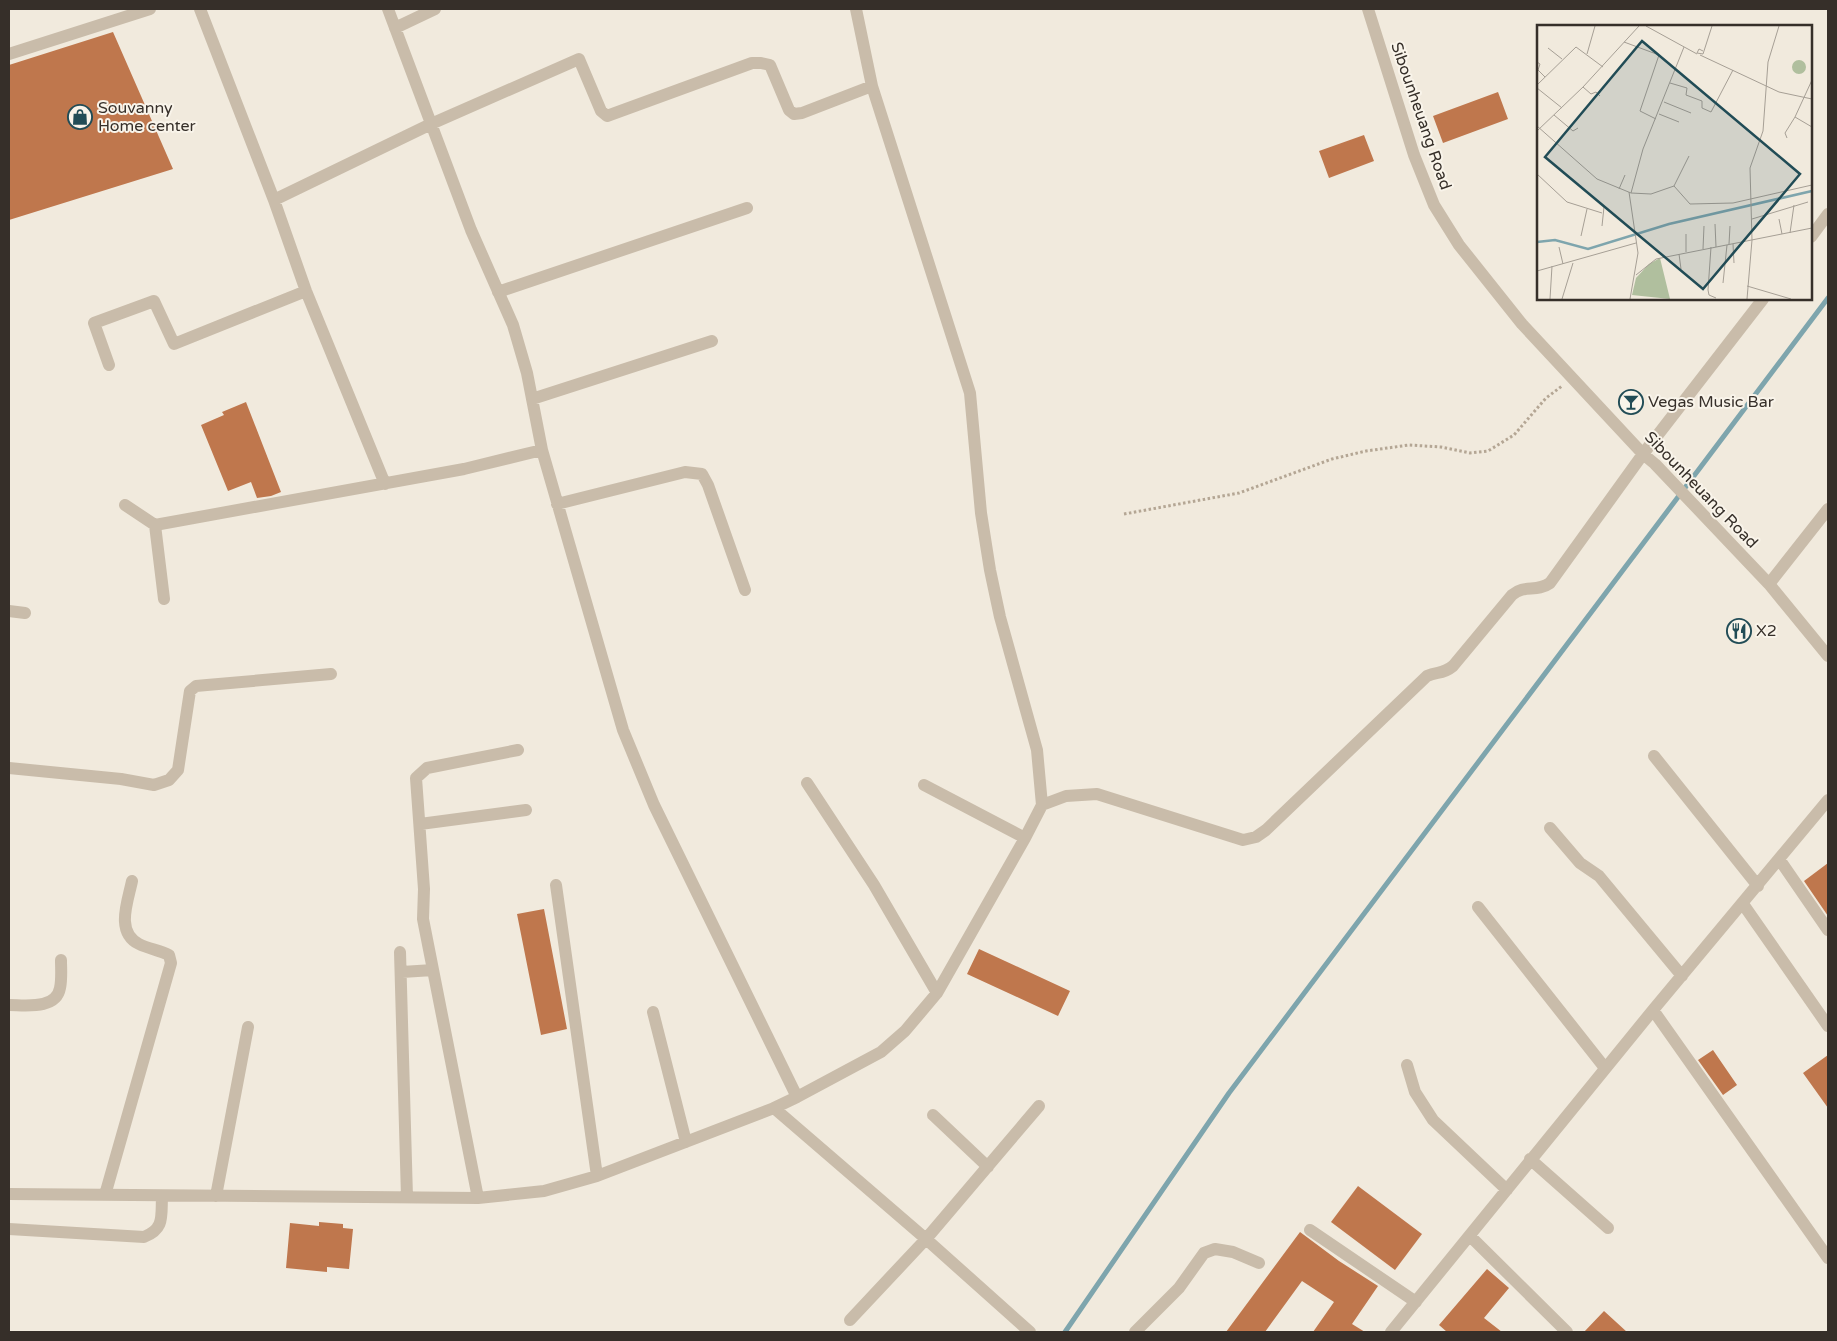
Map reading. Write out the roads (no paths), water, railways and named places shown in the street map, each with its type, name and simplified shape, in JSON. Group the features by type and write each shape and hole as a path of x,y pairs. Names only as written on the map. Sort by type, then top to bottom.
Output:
{"street":[{"path":"9,54 150,9"},
{"path":"200,9 274,200 306,291 385,484"},
{"path":"388,9 471,230 513,325 527,373 542,450 624,730 654,805 797,1097"},
{"path":"395,28 435,9"},
{"path":"9,1194 478,1198 544,1191 597,1176 774,1108 797,1097 881,1052 904,1031 937,993 1026,838 1042,805 1037,750 1000,617 990,570 981,513 970,393 872,86 856,9"},
{"name":"Sibounheuang Road","path":"1368,9 1414,156 1434,205 1459,245 1509,308 1643,454 1655,464 1769,584 1828,656"},
{"path":"274,200 431,124 579,59 601,111 607,116 752,63 761,62 770,65 790,110 794,114 802,113 872,86"},
{"path":"498,292 748,208"},
{"path":"1812,235 1828,214"},
{"path":"109,364 94,323 111,316 154,301 174,344 306,291"},
{"path":"1042,805 1066,796 1097,794 1243,840 1256,837 1266,830 1427,676 1444,673 1453,666 1512,595 1518,590 1527,588 1538,589 1550,582 1643,454 1762,300"},
{"path":"532,399 712,342"},
{"path":"125,505 155,525 464,469 542,450"},
{"path":"557,504 686,472 702,474 708,485 745,590"},
{"path":"1769,584 1828,509"},
{"path":"155,525 164,599"},
{"path":"9,611 25,613"},
{"path":"9,768 121,778 154,786 169,780 178,770 190,691 196,686 331,674"},
{"path":"478,1198 423,919 424,889 416,778 427,768 518,750"},
{"path":"1654,756 1758,886"},
{"path":"808,784 874,885 937,993"},
{"path":"924,786 1026,838"},
{"path":"1391,1332 1530,1159 1828,800"},
{"path":"420,824 526,810"},
{"path":"1550,828 1580,863 1599,876 1682,976"},
{"path":"1780,859 1828,930"},
{"path":"105,1195 171,963 168,955 139,944 128,935 124,919 132,881"},
{"path":"556,885 597,1176"},
{"path":"1743,904 1828,1026"},
{"path":"1478,907 1605,1068"},
{"path":"400,952 407,1197"},
{"path":"9,1005 43,1005 55,999 60,990 61,960"},
{"path":"402,972 433,970"},
{"path":"1653,1010 1828,1258"},
{"path":"653,1012 686,1142"},
{"path":"216,1196 248,1027"},
{"path":"1407,1065 1415,1092 1433,1120 1507,1190"},
{"path":"850,1320 926,1239 1039,1106"},
{"path":"774,1108 926,1239 1030,1332"},
{"path":"933,1115 988,1167"},
{"path":"1530,1159 1608,1228"},
{"path":"9,1229 144,1237 154,1233 160,1224 162,1196"},
{"path":"1310,1230 1416,1302"},
{"path":"1470,1236 1567,1332"},
{"path":"1135,1332 1179,1288 1204,1254 1215,1249 1233,1252 1259,1263"}],"waterway":[{"path":"1065,1332 1229,1093 1828,298"}],"place":[{"name":"Souvanny Home center","path":"80,117"},
{"name":"Vegas Music Bar","path":"1631,402"},
{"name":"X2","path":"1739,631"}]}
